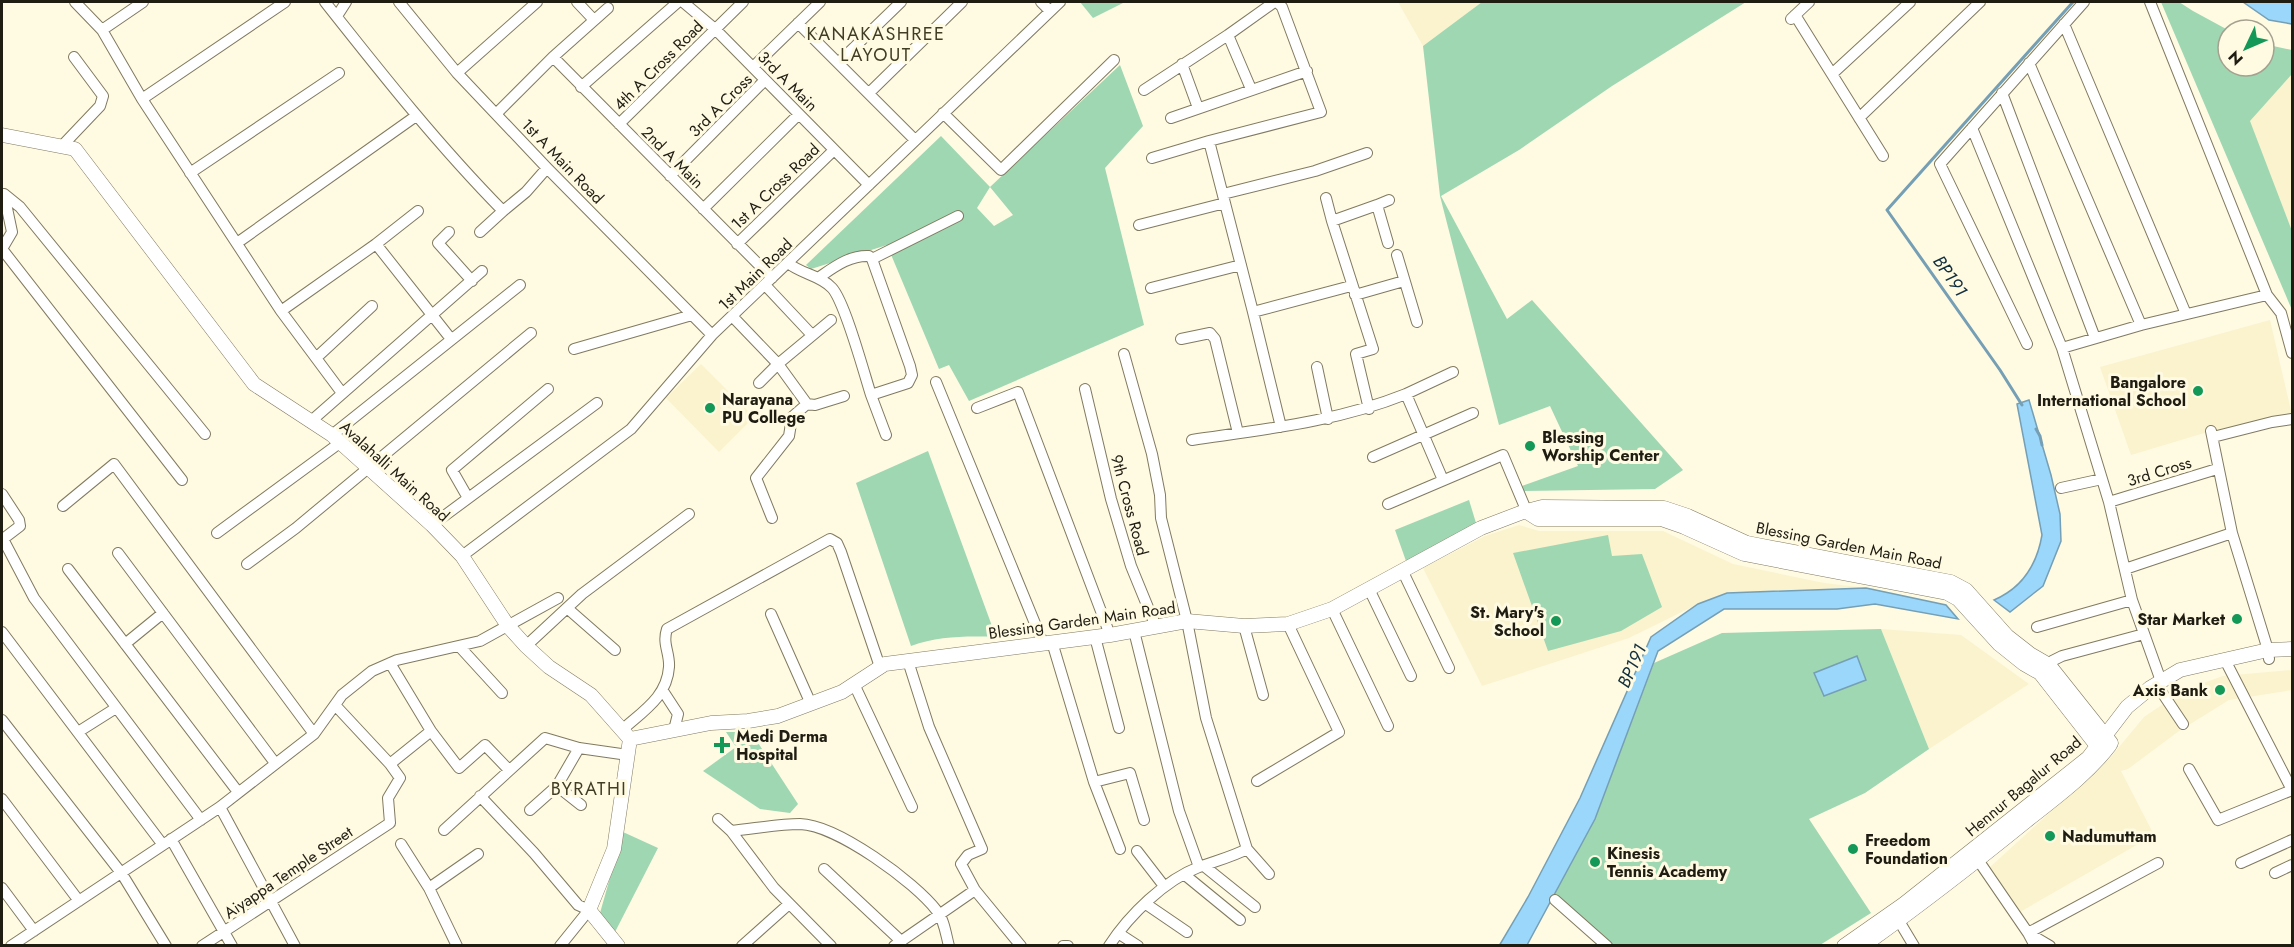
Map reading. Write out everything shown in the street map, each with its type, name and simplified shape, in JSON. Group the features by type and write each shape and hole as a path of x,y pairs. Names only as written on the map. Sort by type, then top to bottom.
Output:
{"main road":[{"name":"Avalahalli Main Road","path":"2,135 75,149 254,384 336,438 432,525 462,556 508,626 526,646 549,667 591,695 626,734"},
{"name":"Blessing Garden Main Road","path":"626,734 778,716 842,692 885,664 1110,635 1187,621 1244,626 1288,624 1332,609 1481,528 1527,512 1538,519 1661,519 1684,526 1744,554 1947,593 1976,610 1999,644 2024,664 2040,673 2104,745"},
{"name":"Hennur Bagalur Road","path":"1844,945 1904,904 2104,745 2161,686 2227,663 2292,649"},
{"name":"Hennur Bagalur Road","path":"2269,654 2292,657"},
{"path":"618,945 589,910 614,849 628,755 626,734"},
{"name":"Hennur Bagalur Road","path":"1863,945 1899,921 1978,860 2094,765 2104,745"}],"street":[{"path":"75,2 102,30 142,99 281,311 342,393"},
{"path":"102,30 143,2"},
{"path":"142,99 285,2"},
{"path":"325,2 454,162 503,211"},
{"path":"337,16 346,2"},
{"name":"1st A Main Road","path":"399,2 457,73 712,335"},
{"path":"457,73 537,2"},
{"path":"577,2 594,20"},
{"path":"582,87 678,2"},
{"name":"3rd A Main","path":"683,2 715,29 869,185"},
{"name":"4th A Cross Road","path":"619,124 743,2"},
{"path":"753,67 820,2"},
{"path":"838,63 900,2"},
{"path":"869,93 962,2"},
{"path":"1041,2 1050,11"},
{"name":"1st Main Road","path":"462,556 630,429 712,335 1060,2"},
{"path":"1144,90 1277,2 1282,7 1321,112 1152,158"},
{"path":"1807,2 1793,18 1832,74 1883,156"},
{"path":"1832,74 1910,2"},
{"path":"1859,118 1980,2"},
{"path":"2027,344 1940,164 2084,2"},
{"path":"2150,2 2267,294 2281,313 2292,353"},
{"path":"496,114 553,57 608,8"},
{"path":"798,23 915,140"},
{"path":"2064,24 2186,314"},
{"path":"1228,35 1251,89"},
{"path":"62,147 99,106 103,96 74,57"},
{"name":"2nd A Main","path":"553,57 737,244 812,335"},
{"path":"943,113 1001,170 1114,60"},
{"path":"2029,63 2141,325"},
{"path":"1182,64 1198,108"},
{"path":"1171,118 1307,71"},
{"path":"190,173 339,74"},
{"name":"3rd A Cross","path":"670,176 765,80"},
{"path":"2002,93 2095,338"},
{"path":"703,209 799,114"},
{"path":"237,243 416,116"},
{"path":"1972,128 2062,348 2109,502 2132,600 2161,686 2182,724"},
{"path":"1209,141 1281,427"},
{"name":"1st A Cross Road","path":"737,244 834,150"},
{"path":"1139,225 1367,153"},
{"path":"480,232 526,192 547,168"},
{"path":"3,191 12,232 2,249 182,480"},
{"path":"3,191 20,207 205,434"},
{"path":"1326,198 1373,349 1356,354 1369,409"},
{"path":"1332,221 1389,200"},
{"path":"1377,205 1389,243"},
{"path":"281,311 376,244 418,211"},
{"path":"872,259 958,216"},
{"path":"448,232 438,243 472,281"},
{"path":"376,244 451,339"},
{"path":"1397,255 1417,322"},
{"path":"818,278 850,259 863,256 869,256 872,259 912,375 906,384 871,395"},
{"path":"788,263 801,272 826,283 838,296 886,435"},
{"path":"1150,288 1241,265"},
{"path":"310,422 482,272"},
{"path":"1253,312 1404,281"},
{"path":"217,533 336,438 451,339 520,285"},
{"path":"2062,348 2141,325 2267,294"},
{"path":"316,358 372,306"},
{"path":"574,349 692,315"},
{"path":"732,316 778,364 807,404 815,405 844,396"},
{"path":"759,383 831,320"},
{"path":"247,564 296,528 531,333"},
{"path":"1181,339 1210,333 1215,339 1238,433"},
{"path":"1124,354 1152,454 1160,495 1161,518 1187,621 1206,718 1247,849 1269,874"},
{"path":"1317,367 1328,419"},
{"path":"1192,440 1328,419 1369,409 1453,372"},
{"path":"936,382 1047,643 1094,782 1120,849"},
{"name":"9th Cross Road","path":"1085,388 1111,499 1131,566 1156,627"},
{"path":"468,498 452,470 548,389"},
{"path":"977,408 1018,392 1110,635"},
{"path":"1406,394 1443,480"},
{"path":"432,525 597,403"},
{"path":"772,518 756,478 789,436 792,417 807,404"},
{"path":"1373,457 1473,413"},
{"path":"2269,654 2232,533 2217,469 2212,434 2292,420"},
{"path":"1388,504 1503,455 1527,512"},
{"path":"63,506 114,464 314,734"},
{"name":"3rd Cross","path":"2109,502 2217,469"},
{"path":"2061,488 2102,478"},
{"path":"2,494 19,520 20,526 3,539 34,598 201,820"},
{"path":"526,646 582,594 689,514"},
{"path":"2125,569 2232,533"},
{"path":"626,734 663,692 669,665 665,648 667,629 830,539 837,543 841,552 880,667"},
{"path":"118,553 275,763"},
{"path":"68,569 238,792"},
{"path":"1403,572 1449,668"},
{"path":"1369,589 1411,676"},
{"path":"11,945 122,874 220,807 314,734 342,695 372,671 390,663 480,641 558,598"},
{"path":"2037,627 2132,600"},
{"path":"567,608 615,650"},
{"path":"1332,609 1388,726"},
{"path":"125,644 163,613"},
{"path":"771,614 811,704"},
{"path":"1257,781 1339,732 1288,624"},
{"path":"1244,626 1263,695"},
{"path":"1134,631 1179,811 1202,866 1255,907"},
{"path":"2,632 78,732 167,842 232,945"},
{"path":"2052,661 2062,656 2144,634"},
{"path":"1095,637 1119,728"},
{"path":"459,646 502,693"},
{"path":"908,661 929,727 982,849 968,855 961,864 975,890 1021,945"},
{"path":"390,663 431,731 459,768 485,746 509,770"},
{"path":"2189,770 2218,820 2292,790 2227,663"},
{"path":"854,684 912,807"},
{"path":"663,692 678,714 674,730"},
{"path":"335,705 390,764 431,731"},
{"path":"78,732 116,708"},
{"path":"2,720 122,874 166,945"},
{"path":"444,830 545,738 579,748 628,755"},
{"path":"530,810 557,786 579,748"},
{"name":"Aiyappa Temple Street","path":"202,945 390,823 388,798 400,778 390,764"},
{"path":"1094,782 1131,772 1144,820"},
{"path":"557,786 581,805"},
{"path":"480,796 534,853 578,905 589,910 560,945"},
{"path":"2,799 79,901"},
{"path":"220,807 296,945"},
{"path":"718,819 731,831 750,858 789,904 831,945"},
{"path":"731,831 801,824 822,829 897,873 939,913 949,945"},
{"path":"2241,863 2292,840"},
{"path":"401,844 429,888 457,945"},
{"path":"1110,945 1118,933 1164,886 1202,866 1247,849"},
{"path":"1137,851 1164,886"},
{"path":"429,888 478,854"},
{"path":"1978,860 2035,945"},
{"path":"2028,933 2158,863"},
{"path":"2276,873 2292,865"},
{"path":"824,869 897,943 975,890"},
{"path":"1185,874 1239,920"},
{"path":"2,888 34,931"},
{"path":"1555,900 1607,945"},
{"path":"750,943 789,904"},
{"path":"1146,904 1187,932"},
{"path":"1899,921 1914,945"},
{"path":"1118,933 1138,945"},
{"path":"2028,933 2050,945"},
{"path":"1063,945 1068,945"}],"shaded area":[{"path":"1398,2 1482,2 1423,46"},
{"path":"2292,74 2292,231 2249,120"},
{"name":"Bangalore International School","path":"2270,320 2292,415 2211,431 2131,455 2100,367"},
{"name":"Narayana PU College","path":"701,364 754,417 719,452 666,398"},
{"name":"St. Mary's School","path":"1519,525 1539,531 1663,531 1733,564 1824,583 1866,588 1727,593 1698,604 1629,638 1482,686 1423,568 1485,536"},
{"path":"1881,629 1961,635 2029,684 1929,749"},
{"path":"2292,670 2292,690 2229,700 2179,731 2128,769 2121,771 2154,835 2020,912 1990,867 2110,758 2144,717 2184,690 2223,676"}],"green space":[{"path":"1080,2 1125,2 1093,18"},
{"path":"1482,2 1746,2 1612,86 1519,150 1441,196 1507,319 1532,300 1683,470 1655,489 1524,491 1522,486 1578,466 1550,406 1499,425 1440,196 1423,46"},
{"path":"2161,2 2179,2 2216,23 2216,78 2276,78 2276,47 2292,50 2292,74 2250,121 2292,231 2292,310"},
{"path":"1120,65 1143,126 1105,168 1144,325 969,401 949,365 939,369 887,245 811,269 806,265 941,136 990,187","holes":["990,187 1013,215 994,226 977,208"]},
{"path":"928,451 996,637 943,638 911,646 856,483"},
{"path":"1469,500 1476,523 1406,561 1395,530"},
{"path":"1608,535 1612,556 1642,554 1662,607 1621,631 1548,651 1513,553"},
{"path":"1881,629 1929,749 1865,793 1809,819 1871,913 1820,945 1612,945 1554,894 1595,819 1654,663 1722,633"},
{"path":"726,732 751,732 798,804 790,813 760,809 703,771 736,747"},
{"path":"623,832 658,848 615,932 600,913"}],"water":[{"path":"2243,2 2292,2 2292,24 2276,21 2276,18 2266,18"},
{"path":"2029,400 2060,514 2061,541 2043,586 2010,612 1994,600 2013,589 2027,574 2040,546 2042,535 2017,404"},
{"path":"1866,588 1946,605 1958,619 1875,604 1837,609 1724,609 1658,651 1595,819 1527,945 1499,946 1528,897 1580,798 1651,637 1698,604 1727,593"},
{"path":"1857,656 1866,680 1824,696 1814,673"}],"waterway":[{"name":"BP191","path":"2022,405 2000,370 1887,210 2073,2"},
{"name":"BP191","path":"2036,429 2042,445"}],"place":[{"name":"Bangalore International School","path":"2198,391"},
{"name":"Narayana PU College","path":"710,408"},
{"name":"Blessing Worship Center","path":"1530,446"},
{"name":"Star Market","path":"2237,619"},
{"name":"St. Mary's School","path":"1556,621"},
{"name":"Axis Bank","path":"2220,690"},
{"name":"Medi Derma Hospital","path":"722,745"},
{"name":"Nadumuttam","path":"2050,836"},
{"name":"Freedom Foundation","path":"1853,849"},
{"name":"Kinesis Tennis Academy","path":"1595,862"}],"district":[{"name":"KANAKASHREE LAYOUT","path":"876,44"},
{"name":"BYRATHI","path":"589,789"}]}
